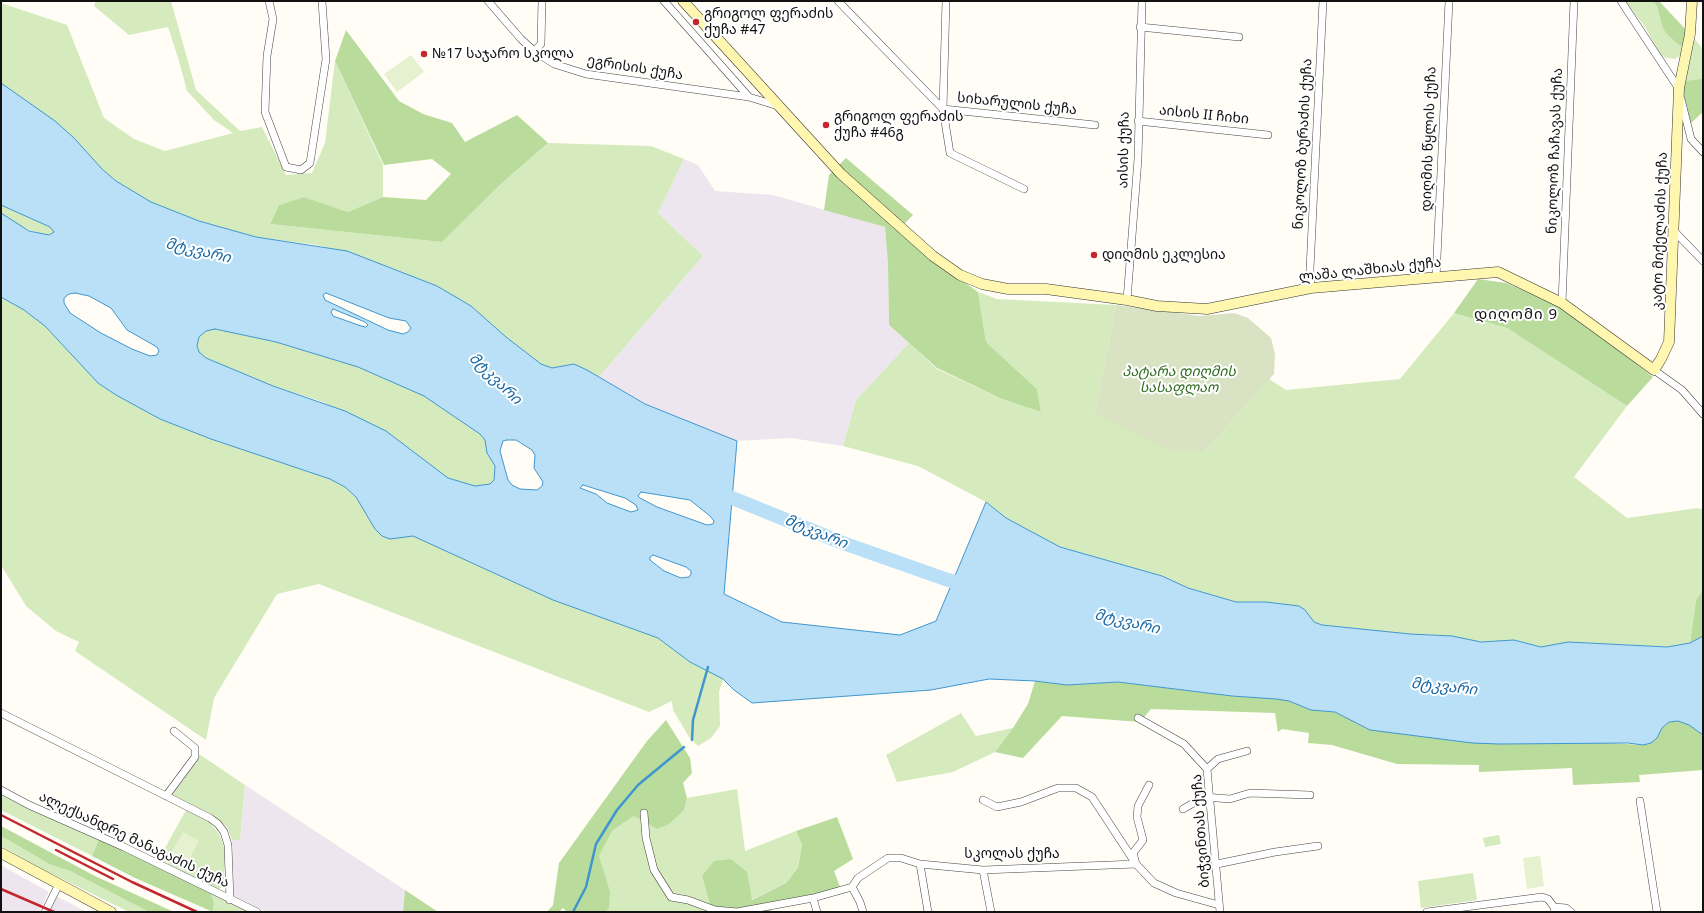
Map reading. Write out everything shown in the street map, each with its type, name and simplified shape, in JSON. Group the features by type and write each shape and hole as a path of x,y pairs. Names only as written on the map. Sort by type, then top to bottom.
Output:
{"street":[{"path":"269,1 273,19 267,56 266,112 286,166 301,170 310,163 326,59 322,1"},
{"name":"ეგრისის ქუჩა","path":"488,1 534,51 554,64 586,74 749,97 780,106"},
{"path":"534,51 541,44 542,1"},
{"path":"664,1 749,97"},
{"name":"ლაშა ლაშხიას ქუჩა","path":"683,1 841,174 933,256 960,275 982,284 1008,289 1046,289 1127,300 1157,306 1206,309 1311,288 1498,272 1562,303 1682,390 1703,414"},
{"name":"სიხარულის ქუჩა","path":"838,1 943,109 1095,125"},
{"path":"946,1 943,109 950,153 1024,189"},
{"name":"აისის ქუჩა","path":"1127,300 1135,203 1142,1"},
{"name":"ნიკოლოზ ბურაძის ქუჩა","path":"1311,288 1310,269 1323,1"},
{"name":"დიღმის წყლის ქუჩა","path":"1436,278 1449,1"},
{"name":"ნიკოლოზ ჩაჩავას ქუჩა","path":"1562,303 1574,1"},
{"path":"1621,1 1679,88 1691,139 1703,152"},
{"name":"კატო მიქელაძის ქუჩა","path":"1654,370 1670,342 1679,88 1690,34 1692,1"},
{"path":"1140,27 1239,37"},
{"name":"აისის II ჩიხი","path":"1138,121 1268,135"},
{"path":"1675,232 1703,261"},
{"path":"1,713 210,818 218,824 224,832 228,845 230,900"},
{"path":"1138,718 1184,744 1207,769"},
{"path":"166,796 195,757 195,748 174,730"},
{"name":"ბიჭვინთას ქუჩა","path":"1220,908 1207,769 1218,759 1247,751"},
{"path":"1136,864 1133,853 1143,840 1137,817 1138,806 1149,785"},
{"path":"982,800 997,807 1021,802 1058,788 1076,788 1092,797 1136,864 1154,883 1176,893 1220,908"},
{"name":"ალექსანდრე მანაგაძის ქუჩა","path":"1,790 29,805 124,847 257,912"},
{"path":"1183,809 1204,797 1209,799 1230,798 1250,793 1310,795"},
{"path":"1640,801 1657,912"},
{"path":"644,812 646,838 654,870 671,897 688,900 715,910 737,912 813,898 852,887 860,902 863,912"},
{"path":"1217,864 1275,852 1318,846"},
{"path":"1,852 111,912"},
{"name":"სკოლას ქუჩა","path":"852,887 858,878 888,858 901,858 920,864 983,870 1136,864"},
{"path":"920,864 928,912"},
{"path":"983,870 991,912"},
{"path":"45,912 59,884"},
{"path":"1427,912 1542,897 1548,900 1555,910 1566,908 1571,912"},
{"path":"813,898 817,912"}],"shaded area":[{"path":"684,159 698,165 715,191 773,195 885,227 888,263 889,325 909,343 856,400 843,446 791,438 737,441 645,404 599,377 703,256 658,213"},
{"path":"245,785 405,890 403,912 266,912 234,896 232,840 240,840"},
{"path":"1,865 49,892 39,912 1,912"},
{"path":"56,896 66,901 87,912 48,912"}],"green space":[{"path":"96,1 171,1 196,90 240,131 262,127 286,175 312,173 325,143 335,61 383,165 383,197 348,212 304,197 279,205 270,224 442,242 501,184 548,143 651,146 684,159 658,213 703,256 599,377 574,364 552,368 541,364 506,337 471,306 437,286 375,262 317,245 256,237 199,221 151,202 116,181 26,101 1,83 1,3 67,25 104,118 134,139 165,151 233,133 214,120 187,91 168,27 129,35 94,6"},
{"path":"1625,1 1653,1 1657,6 1662,26 1684,46 1681,55 1675,59 1663,57 1645,27"},
{"path":"1653,1 1659,1 1688,32 1684,46 1679,45 1666,33 1662,26 1657,6"},
{"path":"346,30 399,101 423,114 452,123 465,142 517,115 548,143 501,184 442,242 270,224 279,205 304,197 348,212 383,197 426,200 451,174 432,159 384,165 335,61"},
{"path":"1695,39 1703,50 1703,80 1684,81"},
{"path":"411,55 424,72 397,92 384,74"},
{"path":"1702,79 1703,112 1691,123 1683,91 1684,81"},
{"path":"846,158 913,215 898,230 917,248 978,292 986,342 1037,389 1041,412 1002,399 937,368 889,325 888,264 885,227 824,210 829,175"},
{"path":"1,205 50,227 54,232 49,235 18,226 1,214"},
{"path":"1478,279 1506,283 1564,308 1653,377 1627,406 1507,328 1454,313"},
{"path":"978,292 997,299 1116,305 1095,413 1205,451 1269,379 1286,390 1400,379 1454,313 1507,328 1627,406 1574,477 1627,518 1698,508 1703,510 1703,590 1696,600 1690,643 1667,647 1568,642 1541,647 1514,640 1481,642 1452,636 1410,634 1322,625 1314,622 1305,610 1298,606 1266,602 1236,602 1188,588 1162,576 1060,547 1006,518 986,502 918,466 843,446 856,400 909,343 937,369 1002,399 1041,412 1037,389 986,342"},
{"path":"1,297 24,310 45,326 98,383 116,395 160,419 211,439 330,479 345,487 356,497 375,529 382,536 398,538 406,535 413,536 553,600 658,638 690,662 723,679 719,692 720,726 711,738 698,746 689,737 673,710 672,701 649,712 319,584 277,594 214,698 206,740 75,651 79,642 56,631 26,606 1,565"},
{"name":"პატარა დიღმის სასაფლაო","path":"1116,305 1200,316 1234,313 1248,318 1271,338 1275,354 1274,374 1205,451 1171,451 1095,413"},
{"path":"215,329 276,342 358,367 424,396 480,434 485,440 487,453 495,466 494,480 490,484 475,486 448,478 323,402 273,386 206,358 199,352 197,346 199,337 206,331"},
{"path":"1703,590 1703,636 1690,643 1696,600"},
{"path":"1035,681 1067,685 1118,682 1232,696 1276,699 1289,701 1311,710 1335,712 1370,730 1499,744 1608,743 1643,745 1657,738 1662,728 1669,722 1678,721 1689,725 1703,735 1703,770 1639,775 1640,782 1573,785 1572,768 1479,772 1479,765 1397,764 1332,745 1308,743 1309,733 1282,729 1278,732 1275,713 1151,709 1140,722 1062,716 1023,758 995,752 1013,728 1028,704"},
{"path":"961,713 976,736 1013,728 995,752 953,772 897,782 886,755"},
{"path":"666,720 690,758 692,773 683,783 687,798 684,810 669,824 657,829 634,816 613,830 599,856 610,892 609,908 606,912 567,912 563,908 559,912 547,912 553,905 559,863 647,741"},
{"path":"196,752 245,785 240,840 232,840 227,827 213,815 167,792"},
{"path":"737,789 745,851 796,831 802,845 798,866 786,883 751,900 749,888 702,876 712,912 606,912 609,908 599,856 613,830 634,816 684,810 687,798"},
{"path":"1,794 30,809 99,839 92,856 1,810"},
{"path":"186,810 208,821 221,838 225,850 224,883 222,887 218,889 159,859"},
{"path":"837,817 853,859 834,871 840,887 815,895 778,902 770,912 712,912 702,876 714,861 731,859 747,872 752,900 786,883 798,867 802,845 796,831"},
{"path":"1,826 95,876 174,912 149,912 70,871 51,865 1,836"},
{"path":"183,832 199,841 185,867 168,858"},
{"path":"1499,835 1501,844 1485,847 1483,838"},
{"path":"1,836 51,865 70,871 149,912 129,912 40,868 1,846"},
{"path":"99,839 211,894 214,903 213,912 135,878 92,856"},
{"path":"1540,856 1544,886 1527,889 1523,858"},
{"path":"1473,873 1477,900 1421,908 1418,881"},
{"path":"405,890 438,912 403,912"},
{"path":"211,894 249,912 213,912 214,903"}],"water":[{"path":"1,83 55,121 74,138 102,169 116,181 151,202 199,221 256,237 347,251 437,286 471,306 506,337 541,364 552,368 574,364 645,404 737,441 724,594 782,622 900,635 936,621 986,502 1006,518 1060,547 1162,576 1188,588 1236,602 1266,602 1299,606 1305,610 1314,622 1322,625 1410,634 1452,636 1481,642 1514,640 1541,647 1568,642 1667,647 1690,643 1703,636 1703,735 1689,725 1678,721 1669,722 1662,728 1657,738 1651,743 1643,745 1628,743 1472,743 1370,730 1335,712 1311,710 1289,701 1232,696 1118,682 1067,685 1035,681 989,679 931,690 752,703 734,690 723,679 690,662 658,638 553,600 413,536 390,539 382,536 375,529 356,497 345,487 330,479 211,439 160,419 116,395 98,383 45,326 24,310 1,297 1,213 29,231 49,235 54,232 50,227 1,205","holes":["75,293 89,296 111,308 127,330 157,347 159,351 157,355 150,356 132,349 101,333 70,313 64,303 64,298 69,294","326,293 389,318 406,321 411,328 408,332 403,334 388,330 325,300 323,295","333,309 365,322 368,325 366,327 361,326 333,316 331,312","215,329 276,342 358,367 424,396 480,434 485,440 487,453 495,466 494,480 490,484 475,486 448,478 386,431 345,411 273,386 206,358 199,352 197,346 199,337 206,331","507,440 516,440 532,450 535,455 534,468 543,482 542,486 537,490 520,489 512,485 508,480 500,451 503,441","583,485 625,498 636,505 638,510 631,512 607,503 596,494 580,488","641,492 690,500 714,521 713,524 707,525 657,507 638,496","653,555 686,567 691,571 691,574 689,577 681,578 664,571 650,560 650,557"]}],"waterway":[{"name":"მტკვარი","path":"715,491 843,543 948,580 971,586"},
{"path":"692,740 693,720 708,667"},
{"path":"573,912 586,887 596,844 617,810 638,785 684,747"}],"railway":[{"path":"1,815 132,882 197,912"},
{"path":"56,850 113,879"},
{"path":"1,889 54,912"}],"place":[{"name":"გრიგოლ ფერაძის ქუჩა #47","path":"696,22"},
{"name":"№17 საჯარო სკოლა","path":"424,54"},
{"name":"გრიგოლ ფერაძის ქუჩა #46გ","path":"826,125"},
{"name":"დიღმის ეკლესია","path":"1094,255"}],"district":[{"name":"დიღომი 9","path":"1516,315"}]}
